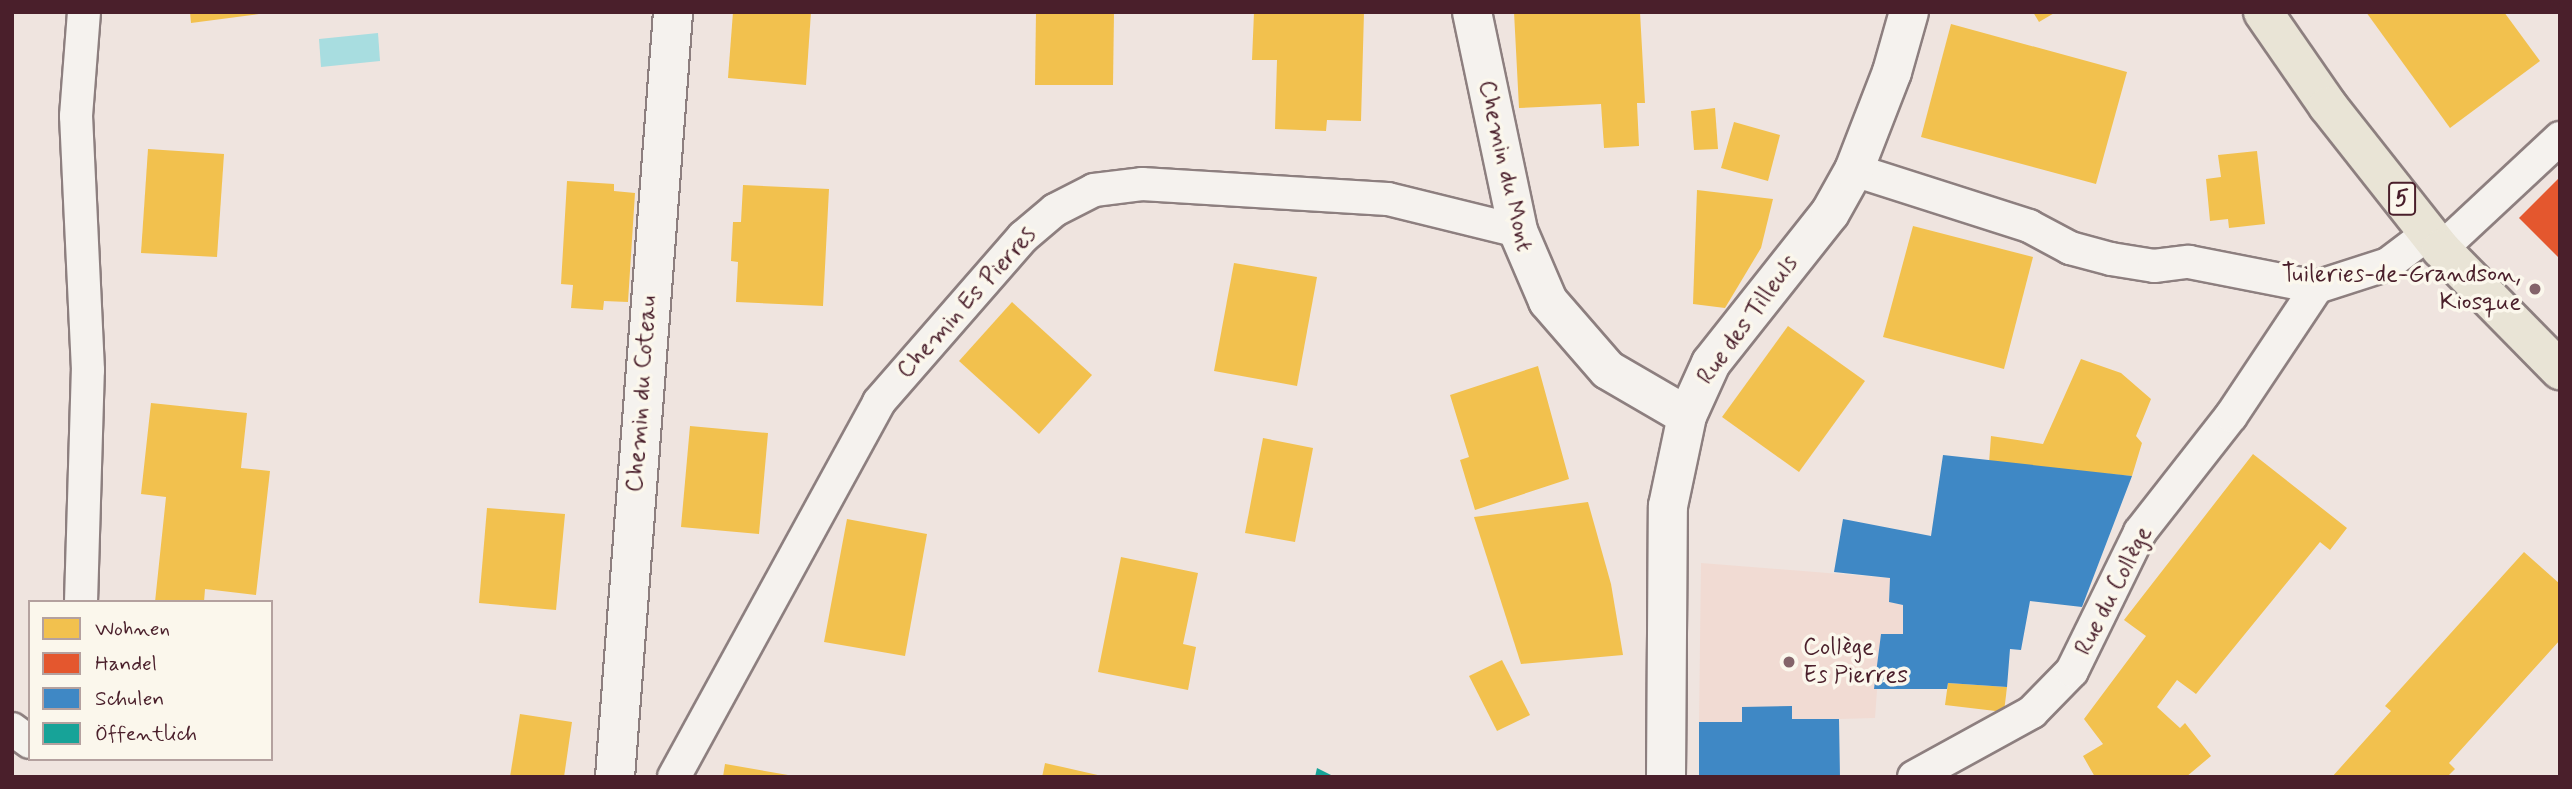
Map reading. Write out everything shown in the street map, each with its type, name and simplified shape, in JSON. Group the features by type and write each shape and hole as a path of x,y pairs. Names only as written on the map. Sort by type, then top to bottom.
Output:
{"main road":[{"name":"5","path":"2263,12 2328,106 2435,241 2560,370"}],"street":[{"name":"Chemin du Coteau","path":"615,777 673,12"},
{"name":"Chemin du Mont","path":"1472,12 1518,231 1548,301 1575,337 1635,390 1686,416"},
{"name":"Rue des Tilleuls","path":"1666,777 1668,506 1686,416 1711,363 1830,213 1854,170 1892,72 1909,12"}],"lane":[{"path":"81,600 88,370 76,116 84,12"},
{"path":"1854,170 2029,226 2070,248 2111,259 2154,266 2189,262 2316,287 2388,264 2435,241 2560,138"},
{"name":"Chemin Es Pierres","path":"674,777 879,402 1023,237 1055,209 1094,190 1142,184 1388,199 1518,231"},
{"name":"Rue du Collège","path":"1914,777 2032,712 2072,671 2140,532 2231,416 2316,287"},
{"path":"12,729 28,740"}],"shaded area":[{"name":"Collège Es Pierres","path":"1701,563 1890,578 1889,602 1903,605 1903,634 1881,634 1875,718 1839,719 1840,777 1699,722"}],"water":[{"path":"378,33 380,61 321,67 319,39"}],"building: Wohnen":[{"path":"190,12 259,12 259,14 191,23"},
{"path":"733,12 811,12 806,85 728,78"},
{"path":"1036,12 1114,12 1113,85 1035,85"},
{"path":"1254,12 1364,12 1361,121 1327,120 1326,131 1275,129 1277,60 1252,60"},
{"path":"1514,12 1640,12 1645,103 1637,103 1639,146 1604,148 1601,104 1519,108"},
{"path":"2033,12 2056,12 2039,22"},
{"path":"2366,12 2504,12 2540,61 2450,128"},
{"path":"1951,24 2127,72 2096,184 1921,137"},
{"path":"1715,108 1718,149 1694,150 1691,111"},
{"path":"1734,122 1780,135 1768,181 1721,168"},
{"path":"148,149 224,154 217,257 141,253"},
{"path":"2257,151 2265,224 2229,228 2228,219 2210,221 2206,179 2221,177 2218,155"},
{"path":"567,181 614,184 614,191 635,193 628,302 604,301 603,310 571,308 573,285 561,284"},
{"path":"743,185 829,189 823,306 736,302 738,262 731,261 733,222 741,222"},
{"path":"1697,190 1773,199 1761,248 1725,308 1693,304"},
{"path":"1913,226 2033,257 2004,369 1883,337"},
{"path":"1234,263 1317,277 1297,386 1214,371"},
{"path":"1012,302 1092,375 1039,434 959,361"},
{"path":"1788,326 1865,381 1799,472 1722,417"},
{"path":"2081,359 2121,373 2151,399 2136,436 2142,443 2132,476 1989,463 1991,436 2043,444"},
{"path":"1538,366 1569,479 1475,510 1460,460 1469,457 1450,395"},
{"path":"151,403 247,413 241,468 270,471 256,595 205,589 204,600 155,600 166,497 141,494"},
{"path":"690,426 768,433 759,534 681,527"},
{"path":"1263,438 1313,448 1295,542 1245,533"},
{"path":"2253,454 2347,528 2330,550 2320,542 2196,694 2177,680 2157,707 2180,728 2185,723 2211,756 2186,777 2095,777 2083,756 2103,744 2084,719 2146,636 2124,620"},
{"path":"1588,502 1611,584 1623,655 1521,664 1474,517"},
{"path":"487,508 565,514 556,610 479,603"},
{"path":"847,519 927,534 905,656 824,642"},
{"path":"2524,552 2560,584 2560,640 2449,763 2455,769 2447,777 2332,777 2391,711 2385,706"},
{"path":"1121,557 1198,573 1183,644 1196,647 1188,690 1098,672"},
{"path":"1502,660 1530,715 1497,731 1469,676"},
{"path":"1948,683 2007,687 2004,712 1945,705"},
{"path":"520,714 572,722 564,777 510,777"},
{"path":"1045,763 1102,776 1102,777 1042,777"},
{"path":"725,764 788,775 788,777 723,777"}],"building: Handel":[{"path":"2560,177 2560,259 2519,218"}],"building: Schulen":[{"path":"1943,455 2132,476 2082,607 2030,601 2021,650 2010,649 2007,687 1948,683 1947,689 1874,689 1881,634 1903,634 1903,605 1889,602 1890,578 1834,572 1843,519 1931,536"},
{"path":"1792,706 1792,719 1839,719 1840,777 1699,777 1699,722 1742,722 1742,707"}],"building: Öffentlich":[{"path":"1317,768 1335,777 1315,777"}],"place":[{"name":"Tuileries-de-Grandson, Kiosque","path":"2535,289"},
{"name":"Collège Es Pierres","path":"1789,662"}]}
